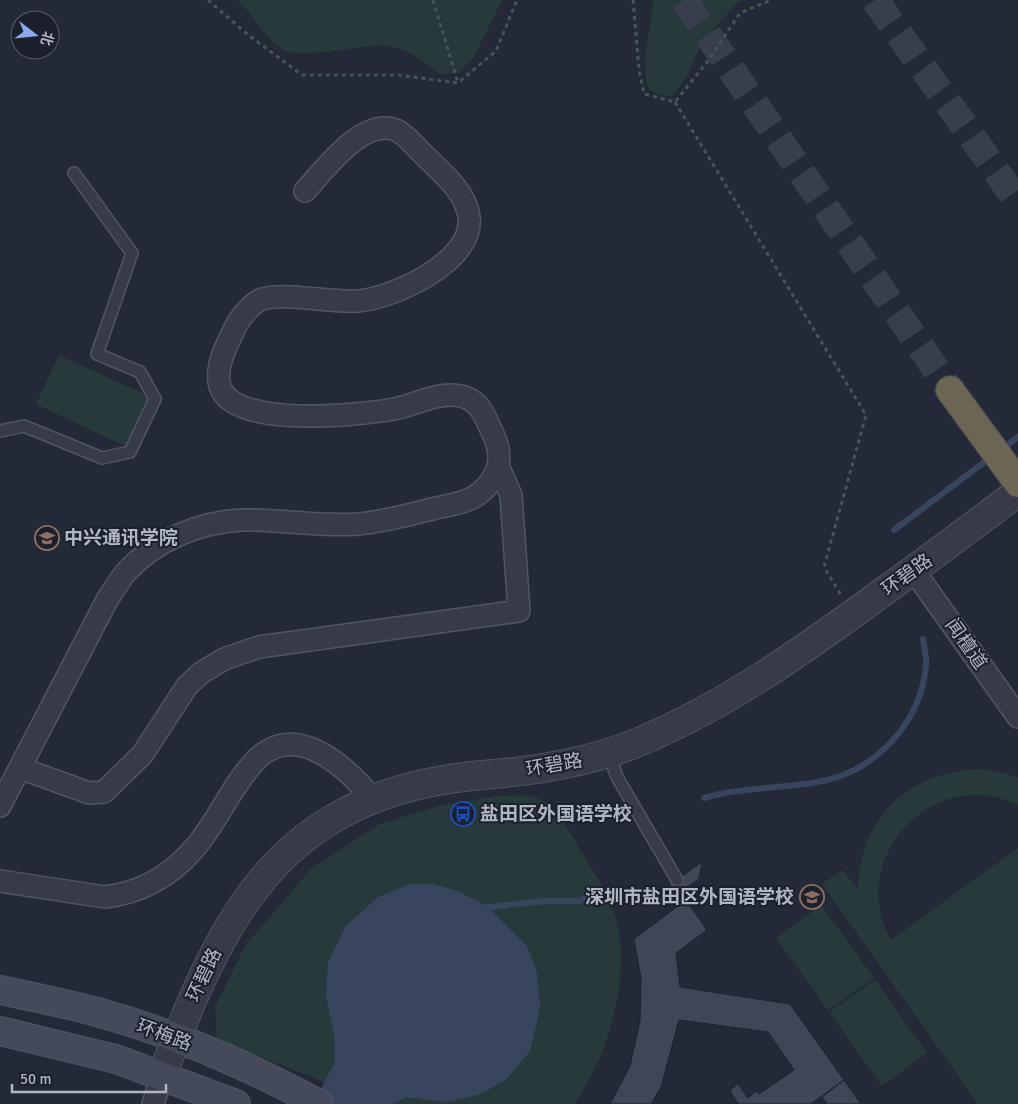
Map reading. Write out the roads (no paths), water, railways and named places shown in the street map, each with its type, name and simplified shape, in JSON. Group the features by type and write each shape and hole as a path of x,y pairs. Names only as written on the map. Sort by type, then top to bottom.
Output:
{"highway":[{"path":"950,390 1018,483"}],"main road":[{"name":"环梅路","path":"0,990 97,1012 176,1038 255,1072 313,1101"},
{"name":"环梅路","path":"0,1030 104,1055 236,1104"}],"street":[{"path":"20,768 89,793 104,792 142,755 187,686 201,673 224,658 259,647 519,611 511,495 499,468 500,448 482,410 469,398 453,394 400,408 356,415 306,417 262,412 233,402 221,391 218,382 219,364 240,318 260,299 278,297 360,301 391,292 430,275 464,244 470,220 465,202 451,182 400,131 385,127 371,129 349,144 305,191"},
{"path":"0,806 107,600 126,572 158,546 173,536 201,526 241,520 359,524 418,513 472,499 488,485 499,468"},
{"name":"环碧路","path":"162,1075 213,953 259,883 277,862 306,836 340,815 373,799 406,788 444,780 531,770 609,755 651,737 727,699 788,661 914,571 1018,492"},
{"name":"闻檀道","path":"914,571 1018,717"},
{"path":"0,881 105,897 119,896 148,885 174,869 194,850 246,772 256,760 275,748 299,745 321,753 358,780 373,799"},
{"path":"153,1104 162,1075"}],"lane":[{"path":"0,431 24,426 102,458 130,452 155,399 140,372 97,354 132,253 74,173"},
{"path":"609,755 617,777 677,880"}],"water":[{"path":"410,884 433,884 458,891 488,907 527,946 537,973 540,1007 530,1051 507,1079 481,1094 448,1102 406,1097 394,1104 313,1104 335,1062 335,1040 326,996 328,962 346,926 378,897"}],"waterway":[{"path":"1001,450 1018,437"},
{"path":"894,530 991,457"},
{"path":"704,798 718,794 789,786 838,777 875,757 904,726 915,707 922,687 926,665 923,639"},
{"path":"488,907 545,901 580,901 595,890"}],"tunnel":[{"path":"684,0 950,390"},
{"path":"875,0 1018,202"}],"place":[{"name":"中兴通讯学院","path":"47,538"},
{"name":"盐田区外国语学校","path":"463,814"},
{"name":"深圳市盐田区外国语学校","path":"812,897"}]}
